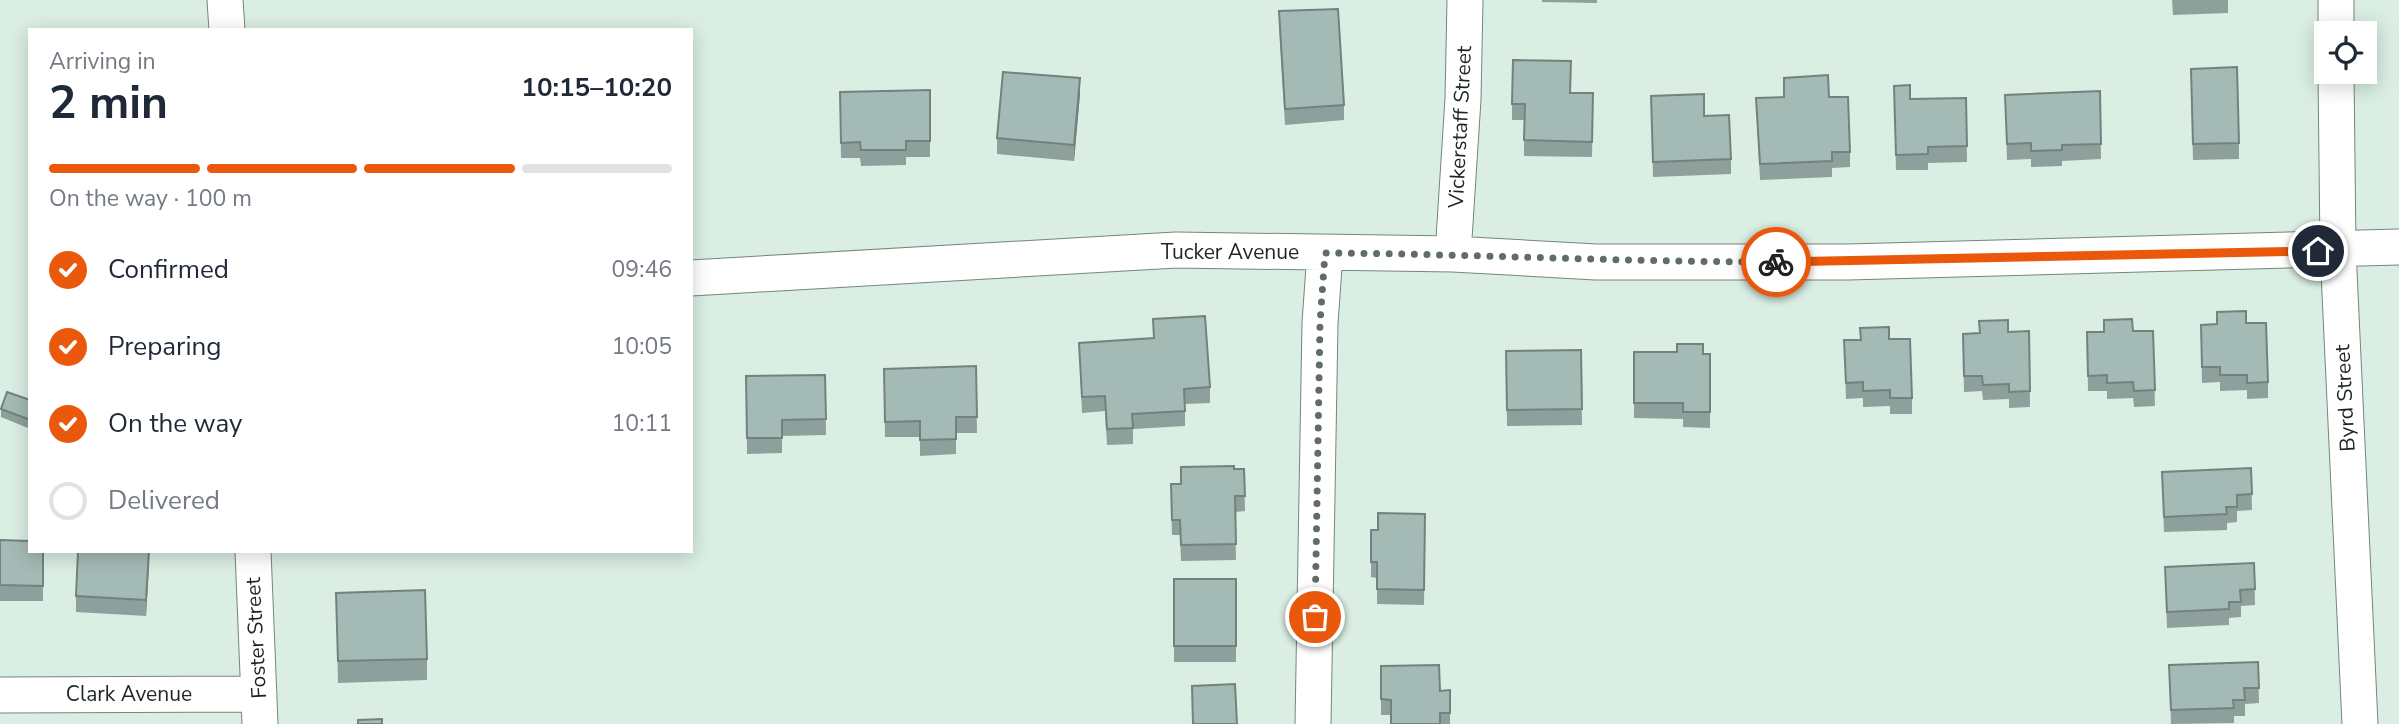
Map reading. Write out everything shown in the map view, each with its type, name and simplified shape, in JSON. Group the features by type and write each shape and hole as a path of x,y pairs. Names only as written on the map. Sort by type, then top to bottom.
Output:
{"street":[{"path":"225,0 227,28"},
{"name":"Vickerstaff Street","path":"1453,254 1463,99 1465,0"},
{"path":"2336,0 2336,21"},
{"name":"Byrd Street","path":"2336,84 2338,250 2360,724"},
{"name":"Tucker Avenue","path":"693,278 1176,250 1453,254 1596,261 1848,262 2399,247"},
{"path":"1312,724 1320,323 1325,253"},
{"name":"Foster Street","path":"253,553 260,709"},
{"name":"Clark Avenue","path":"0,695 260,709"}],"building":[{"path":"1338,9 1344,105 1285,109 1279,11"},
{"path":"1513,60 1571,61 1570,93 1593,93 1592,142 1524,140 1525,104 1512,104"},
{"path":"2237,67 2239,143 2193,144 2191,69"},
{"path":"1003,72 1080,78 1074,145 997,138"},
{"path":"1828,75 1829,97 1848,97 1850,152 1832,152 1832,161 1760,164 1756,98 1784,97 1784,78"},
{"path":"1910,85 1910,99 1966,98 1967,146 1928,147 1928,154 1896,155 1894,86"},
{"path":"930,90 930,141 906,141 906,150 861,150 860,142 841,143 840,92"},
{"path":"2100,91 2101,144 2062,145 2062,150 2031,151 2031,143 2007,144 2005,95"},
{"path":"1704,94 1704,116 1729,115 1731,159 1653,162 1651,96"},
{"path":"2246,311 2246,323 2266,323 2268,382 2247,383 2247,375 2220,375 2220,367 2202,367 2201,325 2217,324 2217,312"},
{"path":"1205,316 1210,387 1184,389 1185,411 1132,414 1133,428 1107,429 1105,396 1082,397 1079,343 1154,338 1153,319"},
{"path":"2132,319 2133,331 2153,331 2155,390 2134,391 2133,382 2107,383 2107,375 2088,376 2087,332 2104,332 2104,320"},
{"path":"2008,320 2008,332 2029,331 2030,391 2009,392 2009,384 1983,385 1982,376 1964,376 1963,334 1980,333 1979,321"},
{"path":"1889,327 1889,339 1910,339 1912,398 1890,398 1890,390 1863,391 1863,382 1846,383 1844,340 1861,340 1860,328"},
{"path":"1677,344 1703,344 1703,354 1710,354 1710,412 1683,412 1683,403 1634,403 1634,352 1677,352"},
{"path":"1581,350 1582,409 1507,410 1506,351"},
{"path":"976,366 977,417 956,417 956,439 920,440 920,421 885,422 884,369"},
{"path":"825,375 826,419 782,420 782,438 747,438 746,376"},
{"path":"7,392 28,399 28,419 1,409"},
{"path":"1234,466 1234,469 1244,469 1245,496 1235,496 1236,544 1181,545 1180,520 1172,520 1171,484 1181,484 1181,467"},
{"path":"2251,468 2252,494 2237,495 2237,507 2226,507 2227,514 2164,517 2162,472"},
{"path":"1378,513 1425,514 1424,590 1377,589 1377,562 1371,562 1371,530 1378,530"},
{"path":"0,540 28,541 28,553 43,553 43,586 0,585"},
{"path":"78,553 149,553 146,600 76,596"},
{"path":"2254,563 2255,589 2240,590 2241,602 2229,602 2229,609 2167,612 2165,567"},
{"path":"1174,579 1236,579 1236,646 1174,646"},
{"path":"425,590 427,659 338,661 336,593"},
{"path":"2258,662 2259,688 2244,688 2245,700 2233,700 2234,708 2171,710 2169,665"},
{"path":"1439,665 1440,691 1450,690 1450,713 1440,713 1440,724 1391,724 1391,700 1381,699 1381,666"},
{"path":"1235,684 1237,724 1193,724 1192,686"},
{"path":"382,719 382,724 358,724 358,720"}],"way so far":[{"path":"1315,617 1320,323 1325,253 1453,254 1596,261 1776,262"}],"route":[{"path":"1776,262 2318,251"}]}
